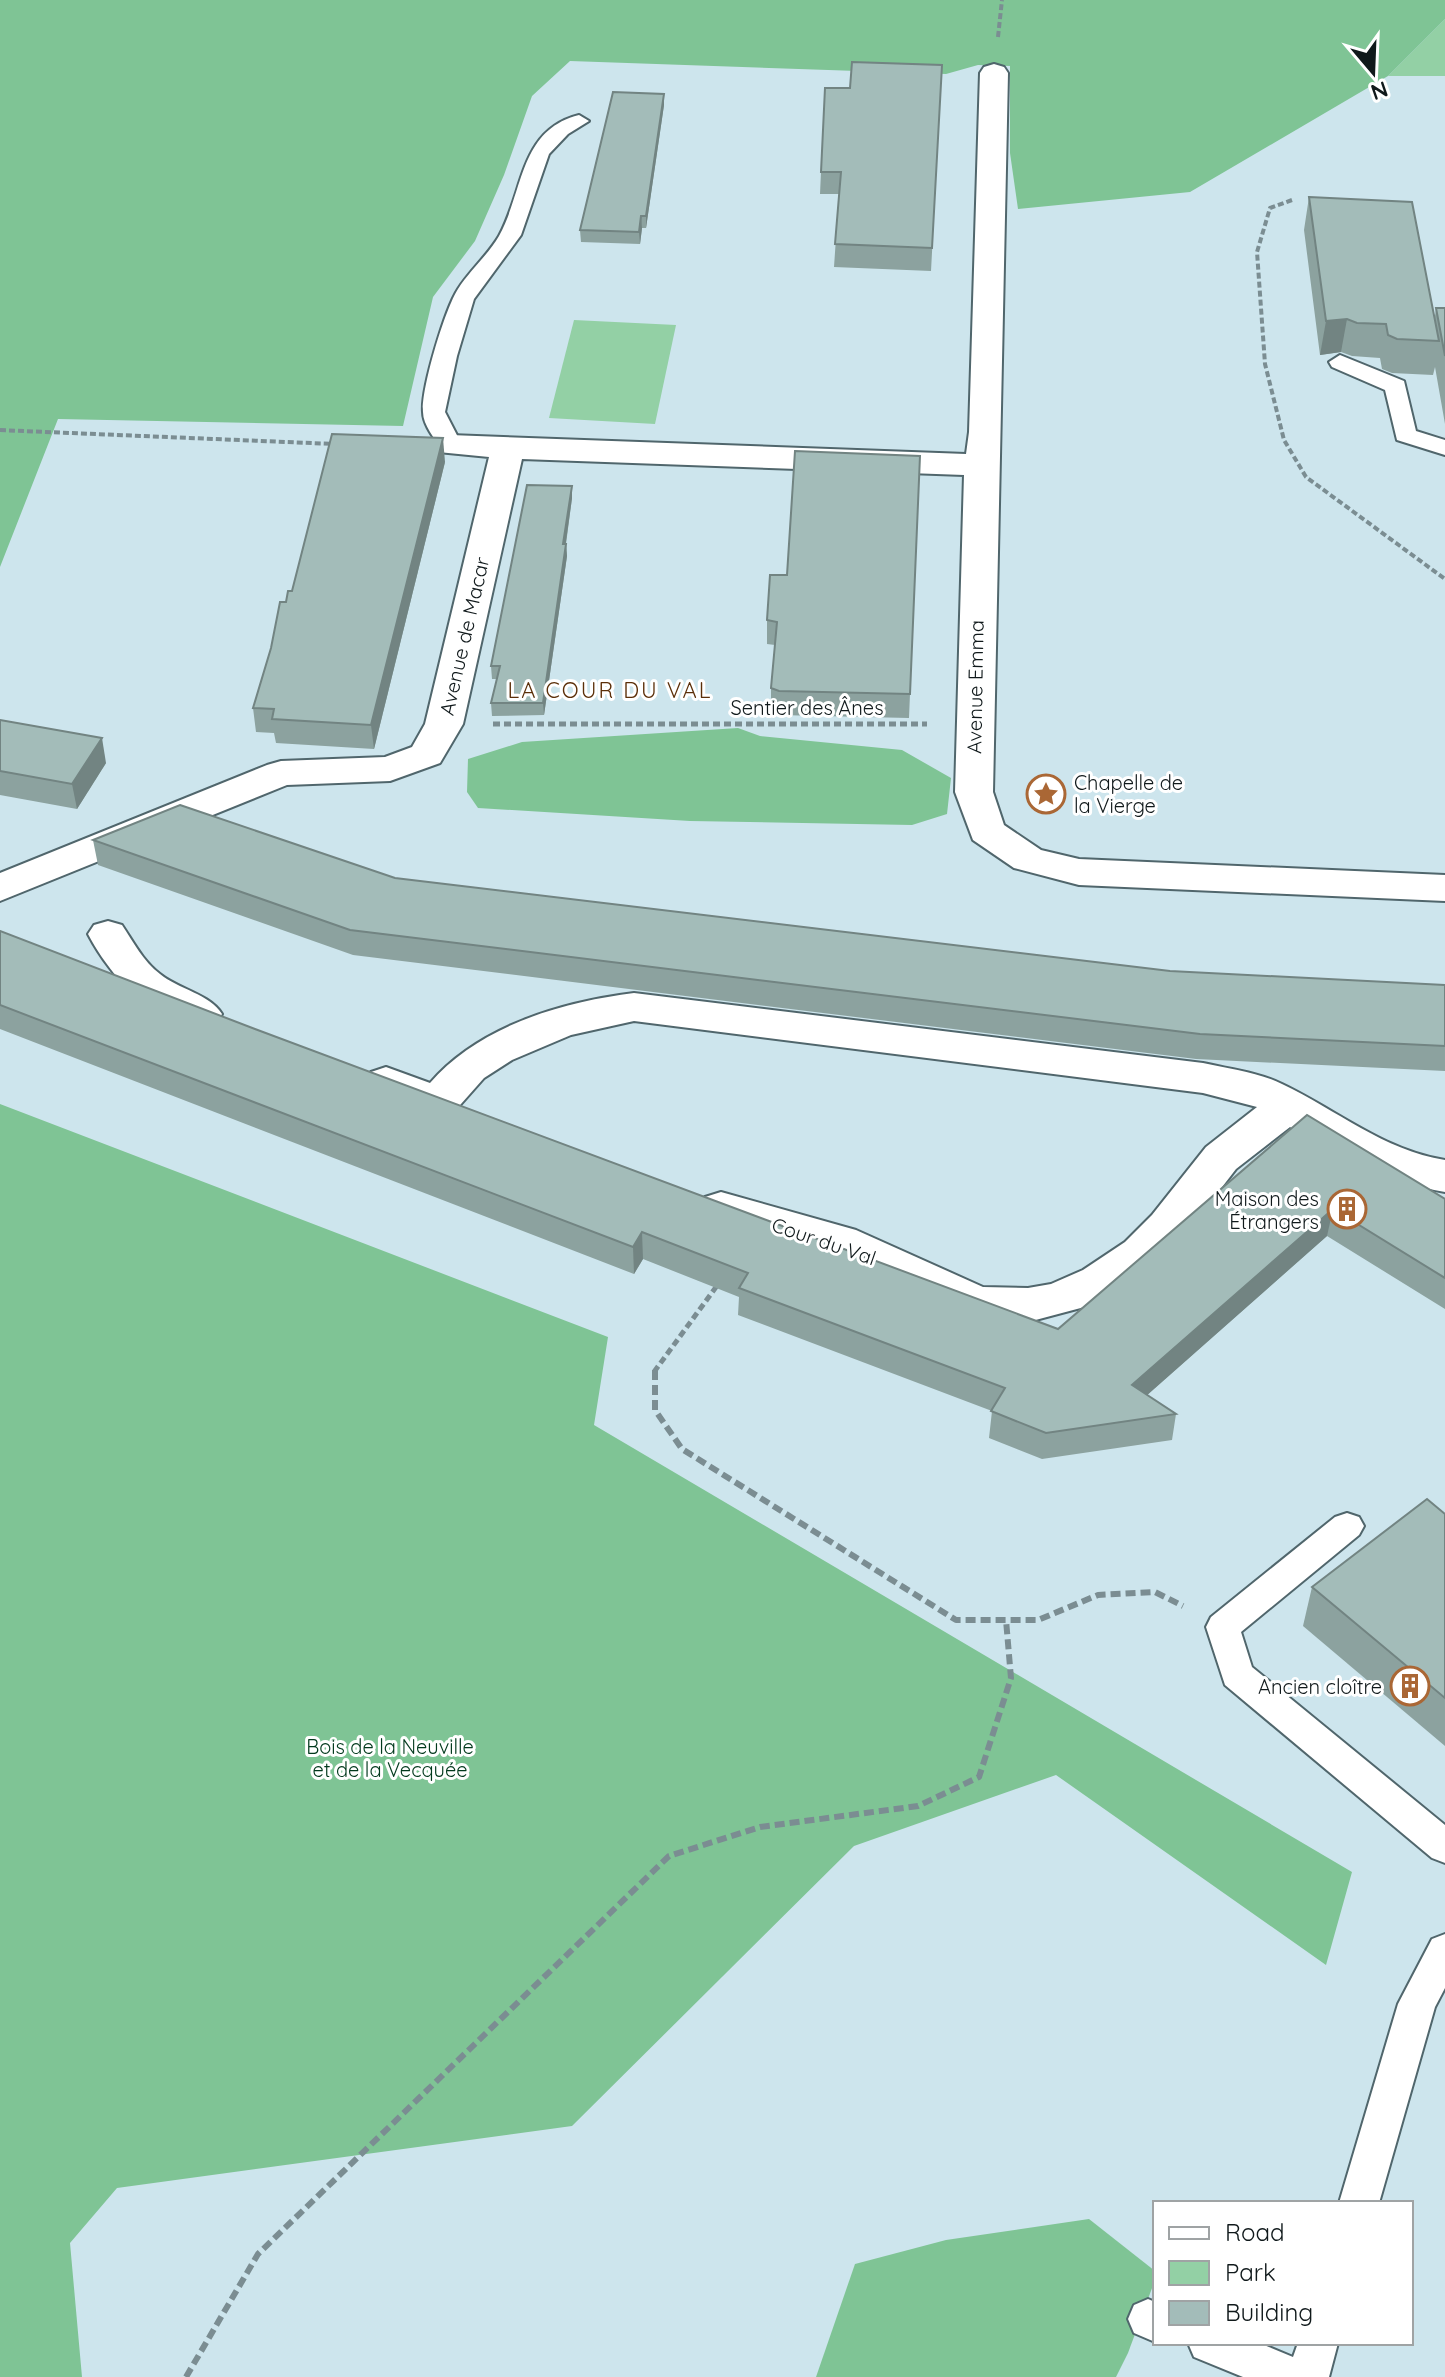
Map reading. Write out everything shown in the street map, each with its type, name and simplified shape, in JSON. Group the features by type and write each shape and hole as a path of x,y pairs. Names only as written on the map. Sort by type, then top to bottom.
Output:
{"street":[{"name":"Avenue Emma","path":"994,73 974,792 987,831 1028,859 1079,872 1445,888"},
{"path":"450,445 981,465"},
{"name":"Avenue de Macar","path":"0,888 281,773 390,769 427,755 444,724 508,448"},
{"path":"108,934 131,973 149,989 174,1004 231,1025"},
{"path":"353,1069 458,1110 464,1072 484,1057 590,1014 634,1007 1203,1078 1262,1092 1357,1148 1415,1171 1445,1176"},
{"name":"Cour du Val","path":"690,1197 840,1242 921,1281 977,1303 1038,1306 1060,1299 1117,1271 1158,1237 1221,1158 1290,1106"}],"lane":[{"path":"450,445 434,412 462,301 509,236 525,203 536,155 545,141 558,128 579,121"},
{"path":"1340,362 1396,386 1405,435 1445,448"},
{"path":"1347,1526 1223,1627 1237,1675 1445,1847"},
{"path":"1360,2201 1417,2004 1445,1951"},
{"path":"1213,2345 1293,2377"},
{"path":"1308,2377 1317,2345"}],"path":[{"path":"1292,200 1270,208 1257,252 1265,364 1284,440 1306,477 1445,579"},
{"path":"0,430 336,444"},
{"name":"Sentier des Ânes","path":"512,724 909,723"},
{"path":"764,1220 654,1372 655,1410 682,1449 956,1620 1038,1620 1098,1595 1155,1592 1223,1627"},
{"path":"186,2377 258,2254 669,1856 760,1827 918,1806 979,1777 1011,1678 1006,1620"}],"green space":[{"path":"0,0 1445,0 1445,19 1388,76 1190,192 1018,209 1010,153 1010,66 978,65 946,74 570,61 532,96 504,175 475,241 433,297 403,426 58,419 0,567"},
{"path":"1445,19 1445,76 1388,76"},
{"path":"574,320 676,325 655,424 549,418"},
{"path":"738,728 760,736 902,750 951,778 947,814 912,825 690,821 478,808 467,792 468,759 522,742"},
{"name":"Bois de la Neuville et de la Vecquée","path":"0,1104 608,1337 594,1425 1352,1872 1326,1965 1056,1775 854,1846 572,2126 117,2188 70,2243 82,2377 0,2377"},
{"path":"1089,2219 1153,2269 1153,2285 1116,2377 816,2377 855,2264 946,2240"}],"building":[{"path":"852,62 942,65 932,248 835,244 841,172 821,172 825,88 850,88"},
{"path":"613,92 664,94 646,216 641,216 639,232 580,230"},
{"path":"1309,197 1412,202 1439,341 1397,339 1388,335 1386,324 1357,323 1347,319 1326,321"},
{"path":"1436,308 1445,308 1445,356"},
{"path":"332,434 443,438 371,725 272,719 274,709 253,708 271,648 280,602 286,602 288,591 292,591"},
{"path":"795,451 920,456 910,694 779,691 771,688 777,622 767,620 770,575 787,575"},
{"path":"527,485 572,486 543,703 491,703 500,666 491,666"},
{"path":"0,720 102,738 72,784 0,771"},
{"path":"180,805 395,878 1170,971 1445,985 1445,1046 1200,1034 350,930 93,840"},
{"path":"0,931 1058,1329 1307,1115 1445,1199 1445,1278 1333,1209 1132,1385 1176,1414 1046,1433 991,1411 1005,1388 739,1288 748,1273 642,1232 633,1247 0,1005"},
{"name":"Ancien cloître","path":"1427,1499 1445,1514 1445,1698 1312,1587"}],"place":[{"name":"Chapelle de la Vierge","path":"1046,794"},
{"name":"Maison des Étrangers","path":"1347,1209"},
{"name":"Ancien cloître","path":"1410,1686"}],"district":[{"name":"LA COUR DU VAL","path":"610,690"}]}
